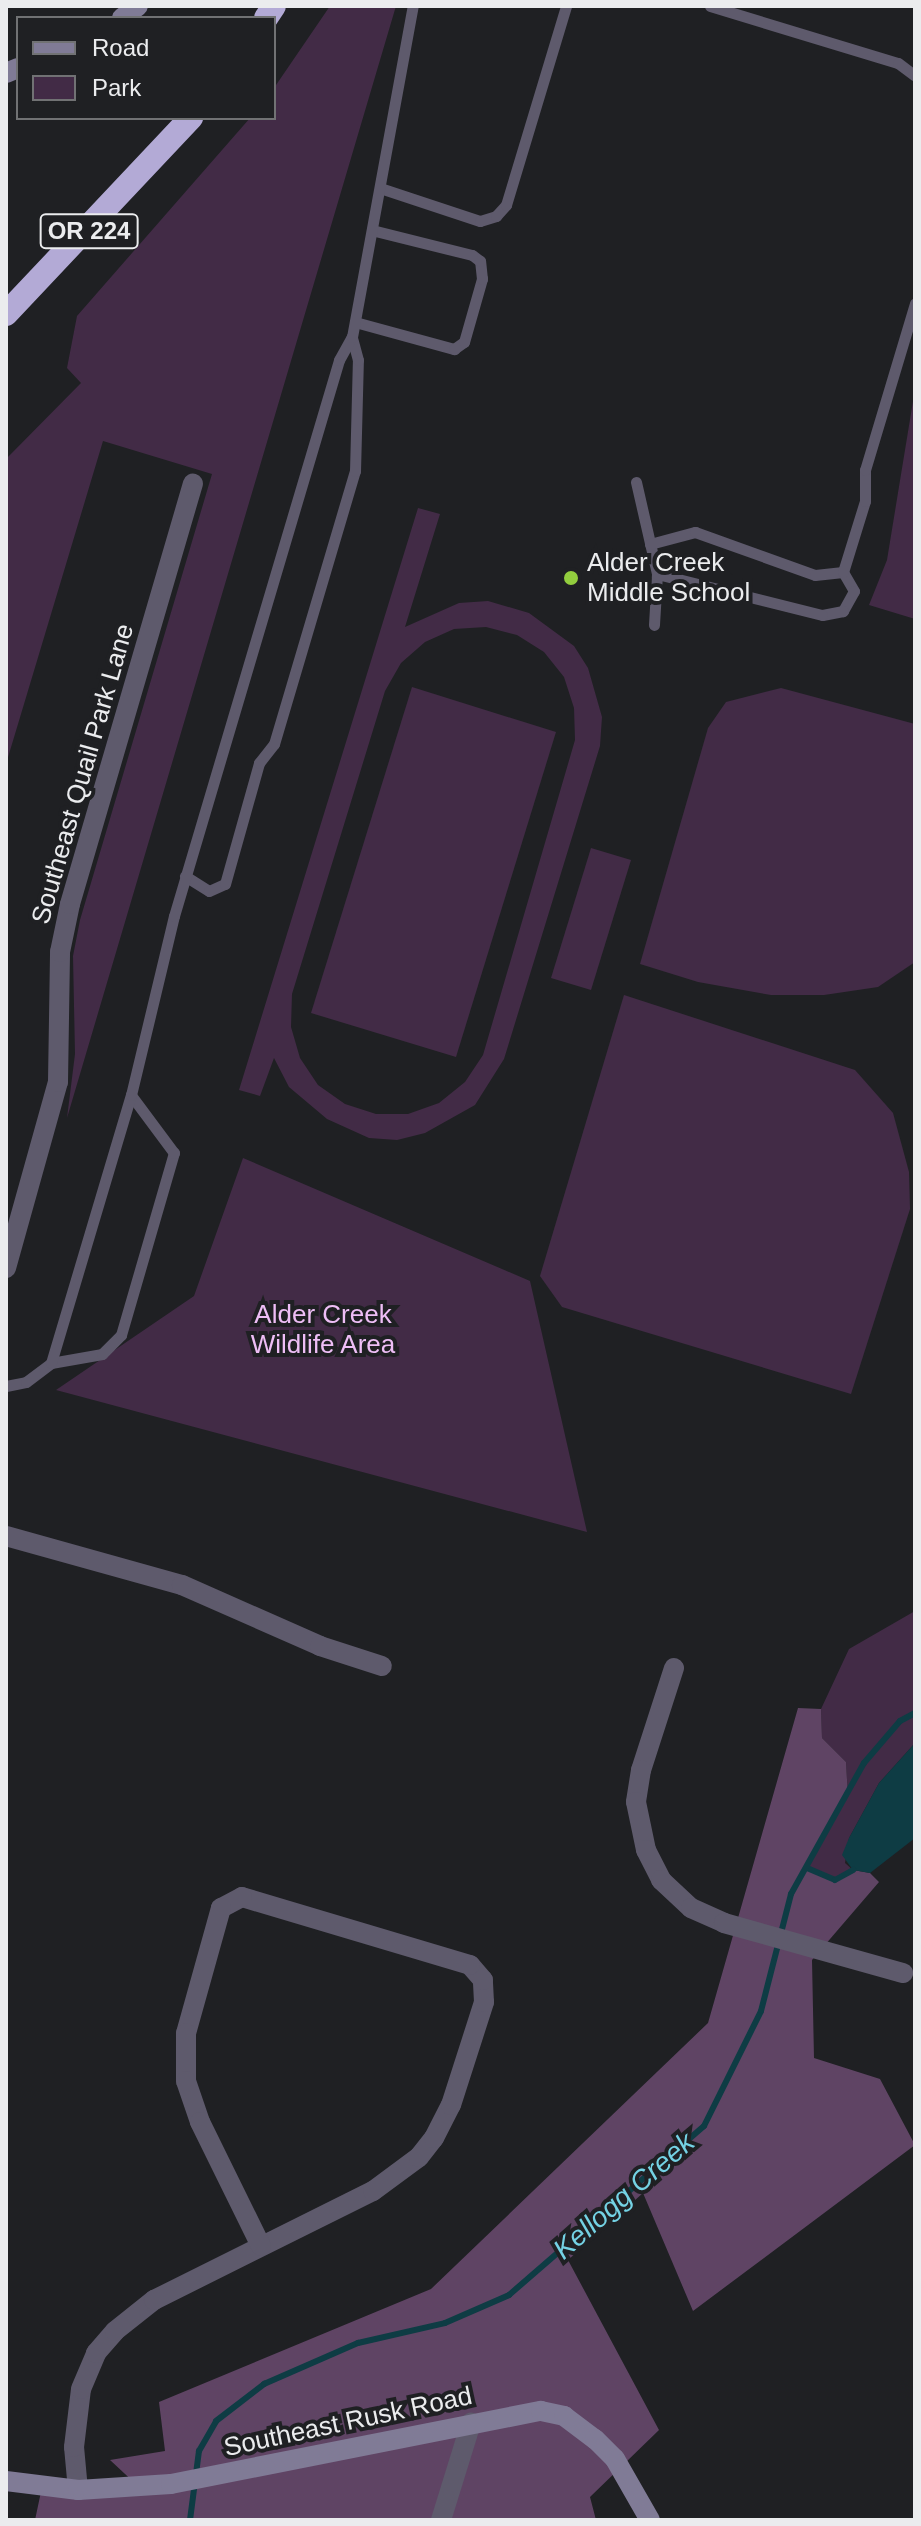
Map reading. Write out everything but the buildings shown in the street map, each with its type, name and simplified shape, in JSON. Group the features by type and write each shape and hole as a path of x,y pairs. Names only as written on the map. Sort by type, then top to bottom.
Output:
{"highway":[{"name":"OR 224","path":"6,314 189,120"}],"street":[{"name":"Southeast Quail Park Lane","path":"6,1268 58,1082 60,952 70,904 193,484"},
{"path":"6,1536 182,1585 320,1646 382,1666"},
{"path":"674,1668 637,1786 639,1826 646,1850 661,1880 691,1908 767,1935 911,1975"},
{"path":"78,2490 76,2414 96,2353 143,2307 373,2191 419,2157 434,2138 451,2105 484,2002 483,1980 470,1965 242,1897 221,1908 186,2033 186,2081 200,2122 261,2246"},
{"name":"Southeast Rusk Road","path":"6,2481 78,2490 140,2488 541,2411 580,2424 615,2459 650,2520"},
{"path":"441,2520 471,2423"}],"lane":[{"path":"51,1363 131,1095 185,876 339,360 352,337 413,6"},
{"path":"380,188 480,221 496,216 506,205 566,6"},
{"path":"710,6 898,63 915,76"},
{"path":"355,322 442,349 464,342 482,279 480,261 457,250 372,230"},
{"path":"657,574 822,615 843,611 854,591 843,572 865,501 865,470 915,303"},
{"path":"185,876 209,891 225,884 259,763 274,744 355,471 358,360 352,337"},
{"path":"636,482 657,574 654,625"},
{"path":"650,544 695,532 815,575 843,572"},
{"path":"6,1386 26,1382 51,1363 102,1354 121,1335 174,1153 131,1095"}],"green space":[{"path":"330,6 396,6 67,1118 75,1054 73,956 80,920 212,474 103,441 6,764 6,459 81,383 67,368 77,316 248,120 276,120 276,85"},
{"path":"915,389 915,619 869,605 887,560"},
{"path":"418,508 440,514 405,627 459,603 488,601 529,613 574,646 588,668 602,717 600,746 504,1059 475,1105 425,1133 397,1140 369,1138 327,1119 289,1087 274,1058 260,1096 239,1090","holes":["486,627 517,635 544,652 564,677 574,708 575,740 483,1055 465,1082 439,1103 408,1114 376,1114 345,1104 318,1085 300,1058 291,1027 292,994 385,691 401,663 425,642 454,629"]},
{"path":"412,687 556,732 456,1057 311,1013"},
{"path":"781,688 915,724 915,962 878,987 824,995 771,995 698,982 640,964 708,728 726,702"},
{"path":"591,848 631,860 591,990 551,978"},
{"path":"624,995 855,1070 893,1113 909,1172 910,1209 851,1394 562,1307 540,1276"},
{"name":"Alder Creek Wildlife Area","path":"243,1158 530,1281 587,1532 56,1390 194,1296"},
{"path":"915,1611 915,1743 879,1783 849,1838 845,1863 853,1870 835,1880 824,1877 807,1868 848,1797 846,1762 822,1738 821,1709 849,1649"}],"shaded area":[{"path":"798,1708 821,1709 822,1738 846,1762 848,1797 808,1868 835,1880 853,1870 870,1873 879,1882 812,1960 814,2058 880,2079 915,2145 693,2311 643,2193 568,2260 659,2430 590,2497 596,2520 35,2520 42,2487 139,2487 110,2460 165,2451 159,2402 431,2289 708,2023"}],"water":[{"path":"915,1743 915,1838 870,1873 853,1870 842,1855 849,1838 879,1783"}],"waterway":[{"name":"Kellogg Creek","path":"190,2520 199,2451 216,2421 264,2384 358,2343 445,2323 509,2295 704,2126 761,2011 791,1894 864,1763 900,1721 915,1713"},
{"path":"807,1868 835,1880 853,1870"}],"place":[{"name":"Alder Creek Middle School","path":"571,578"}]}
